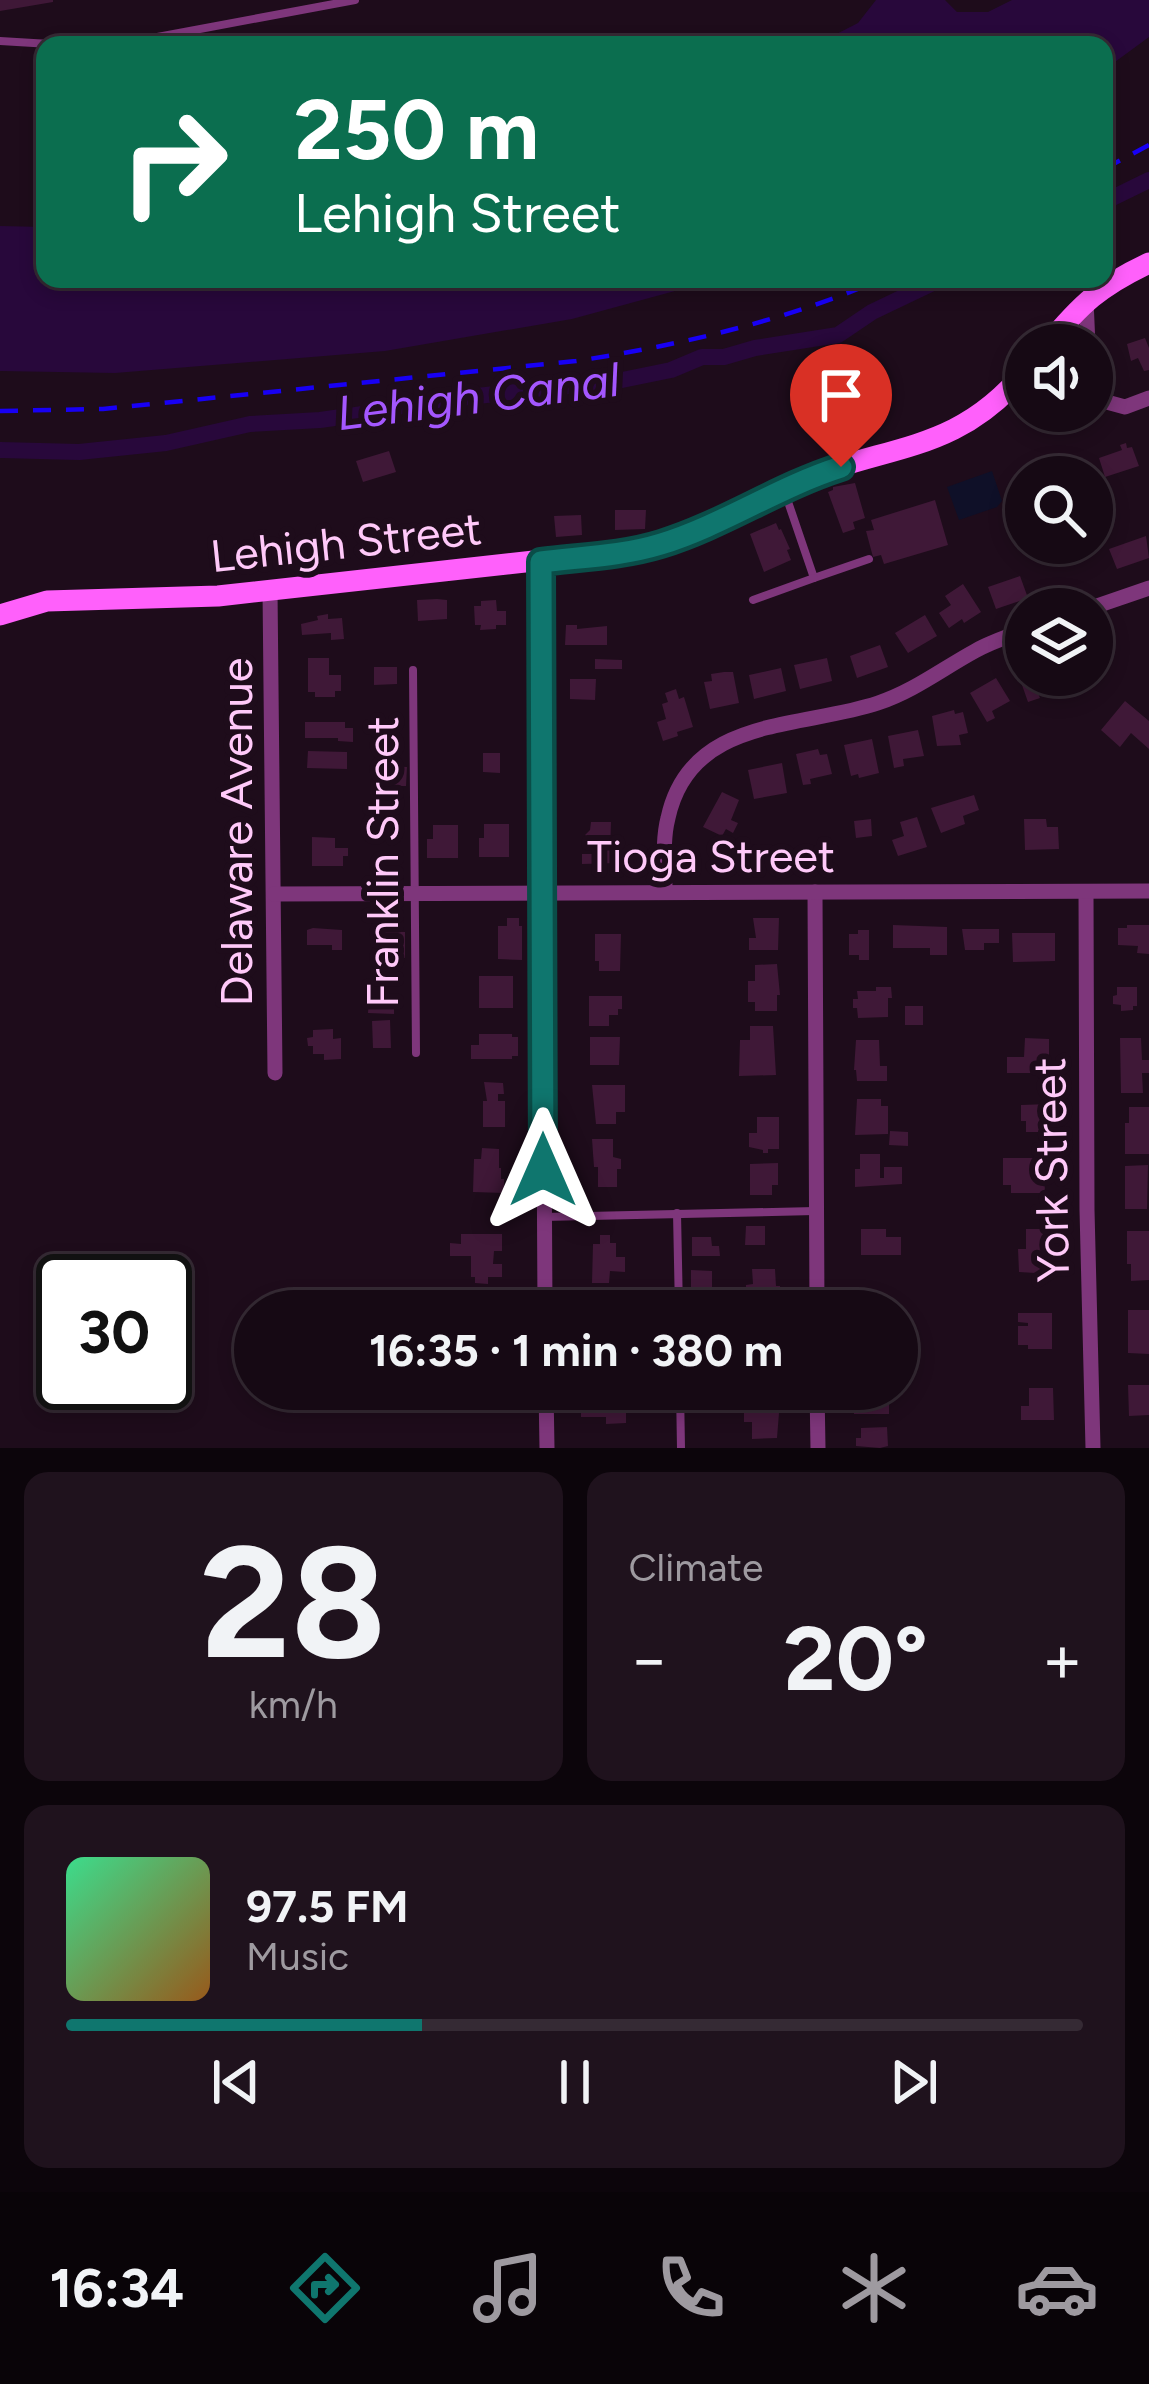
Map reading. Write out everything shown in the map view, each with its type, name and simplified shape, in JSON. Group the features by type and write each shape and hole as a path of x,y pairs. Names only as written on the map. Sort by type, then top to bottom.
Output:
{"street":[{"path":"1113,282 1149,263"},
{"path":"1065,324 1104,288"},
{"path":"1086,300 1087,324"},
{"name":"Lehigh Street","path":"0,615 47,602 270,590 610,554 662,544 808,478 944,435 972,420 1005,392"},
{"path":"1113,404 1125,407 1149,398"},
{"path":"541,562 545,1290"},
{"path":"1113,600 1149,588"},
{"name":"Delaware Avenue","path":"270,590 275,1073"},
{"path":"665,891 666,830 673,799 684,778 707,753 741,734 907,692 1005,639"},
{"name":"Tioga Street","path":"274,893 1149,891"},
{"path":"815,892 817,1290"},
{"name":"York Street","path":"1086,892 1093,1448"},
{"path":"546,1410 547,1448"},
{"path":"818,1410 818,1448"}],"lane":[{"path":"163,36 356,0"},
{"path":"0,41 36,43"},
{"path":"783,489 814,578"},
{"path":"753,600 869,560"},
{"name":"Franklin Street","path":"413,670 416,1053"},
{"path":"543,1217 816,1211"},
{"path":"677,1213 679,1290"},
{"path":"680,1410 681,1448"}],"shaded area":[{"path":"876,0 945,0 957,12 988,12 1012,0 1149,0 1149,37 1113,63 1113,36 833,36 858,23"},
{"path":"0,226 36,227 36,288 686,288 572,319 385,351 115,373 0,371"},
{"path":"992,471 1002,501 959,520 947,487"}],"building":[{"path":"0,0 53,0 53,2 0,11"},
{"path":"1145,338 1149,370 1144,371 1138,358 1131,361 1127,344"},
{"path":"1120,445 1132,447 1139,466 1113,474 1113,456 1105,456 1122,450"},
{"path":"389,451 396,472 363,482 356,461"},
{"path":"855,483 865,518 843,533 828,492"},
{"path":"935,500 948,545 884,564 881,555 873,557 866,531 874,530 871,520"},
{"path":"615,510 646,510 645,529 615,530"},
{"path":"581,515 582,535 556,537 554,516"},
{"path":"776,523 791,560 764,572 750,534"},
{"path":"1146,536 1149,558 1117,569 1113,548"},
{"path":"1020,576 1024,588 1005,588 1005,606 996,609 988,587"},
{"path":"963,584 981,612 949,628 939,613 951,605 945,596"},
{"path":"417,600 447,600 447,619 418,621"},
{"path":"496,600 497,611 506,611 506,625 480,630 481,625 475,625 474,606"},
{"path":"328,614 328,619 342,618 344,639 331,640 331,633 302,635 301,624"},
{"path":"925,615 937,636 908,653 895,633"},
{"path":"566,625 577,625 577,629 607,626 607,645 565,645"},
{"path":"880,645 888,667 857,678 850,656"},
{"path":"308,658 329,658 329,675 341,675 341,691 335,691 335,697 315,697 315,692 308,692"},
{"path":"827,658 832,681 800,689 794,665"},
{"path":"595,659 622,660 622,669 595,669"},
{"path":"374,667 397,667 397,684 374,685"},
{"path":"781,668 786,691 754,699 749,675"},
{"path":"733,672 739,703 710,709 704,682 712,681 711,674"},
{"path":"996,678 1010,701 992,711 995,718 987,722 970,693"},
{"path":"570,679 596,679 595,700 570,699"},
{"path":"676,689 679,699 684,697 693,727 663,741 657,722 666,719 665,693"},
{"path":"1125,701 1149,721 1149,749 1131,733 1120,747 1101,730"},
{"path":"954,710 955,714 963,712 968,733 959,735 961,745 937,746 932,716"},
{"path":"305,722 345,722 345,728 353,728 353,742 305,738"},
{"path":"918,730 924,756 903,759 904,766 894,768 888,736"},
{"path":"872,739 879,773 851,776 844,745"},
{"path":"818,749 820,755 827,754 832,774 803,785 796,754"},
{"path":"308,751 347,752 347,769 307,768"},
{"path":"483,753 500,753 500,773 483,772"},
{"path":"782,763 787,793 754,799 748,770"},
{"path":"390,766 407,767 406,786 389,786"},
{"path":"722,792 739,800 731,820 738,823 733,833 726,829 722,836 703,827"},
{"path":"974,795 979,810 963,816 965,824 941,833 931,808"},
{"path":"917,817 927,847 898,856 892,840 904,836 900,822"},
{"path":"871,819 872,836 856,838 854,821"},
{"path":"1024,819 1046,819 1047,827 1058,827 1059,849 1025,850"},
{"path":"591,822 611,822 610,853 618,853 618,863 582,864 582,854 598,854 585,835"},
{"path":"484,824 509,824 509,857 479,857"},
{"path":"433,825 458,825 458,858 427,858"},
{"path":"312,837 335,838 335,848 348,848 343,866 312,866"},
{"path":"763,846 789,846 790,865 754,865 754,856 763,856"},
{"path":"507,918 519,918 522,926 522,960 498,959 498,926 507,926"},
{"path":"753,918 779,918 778,950 749,950 749,938 756,938"},
{"path":"893,925 947,927 947,955 930,955 930,948 893,948"},
{"path":"1149,925 1149,954 1137,953 1138,946 1118,945 1118,928"},
{"path":"962,929 999,929 999,943 984,943 984,950 965,950"},
{"path":"307,930 342,930 342,950 307,945"},
{"path":"858,930 869,930 869,960 849,955 849,934 858,934"},
{"path":"405,932 405,958 386,959 386,953 374,953 373,933"},
{"path":"1012,933 1055,933 1055,961 1013,962"},
{"path":"595,934 621,934 620,971 599,971"},
{"path":"777,964 777,1011 755,1011 755,1002 748,1002 748,981 755,981 755,965"},
{"path":"479,976 513,976 513,1008 479,1008"},
{"path":"876,987 891,987 888,1017 858,1018 853,1008 857,991 876,991"},
{"path":"1117,987 1137,987 1133,1010 1121,1011 1121,1005 1113,1004"},
{"path":"369,995 394,996 394,1014 368,1013"},
{"path":"589,996 622,996 622,1009 618,1015 609,1015 609,1026 589,1026"},
{"path":"905,1006 923,1006 923,1025 905,1025"},
{"path":"390,1020 391,1048 373,1048 372,1021"},
{"path":"750,1026 773,1026 776,1075 739,1076 740,1040 750,1040"},
{"path":"333,1029 333,1039 341,1038 341,1059 324,1060 324,1054 313,1054 307,1038 313,1037 313,1030"},
{"path":"479,1034 518,1037 518,1056 471,1059 471,1045 479,1045"},
{"path":"590,1037 620,1037 619,1065 590,1065"},
{"path":"1025,1038 1049,1039 1049,1073 1007,1073 1007,1057 1024,1057"},
{"path":"1120,1038 1141,1038 1142,1060 1149,1060 1149,1073 1142,1073 1143,1093 1121,1093"},
{"path":"856,1040 879,1040 880,1066 887,1066 887,1081 857,1081"},
{"path":"484,1082 503,1083 504,1094 498,1094 498,1101 505,1101 505,1127 483,1127"},
{"path":"592,1085 625,1085 625,1112 616,1112 616,1124 596,1124"},
{"path":"857,1099 881,1099 881,1106 888,1106 888,1134 855,1135"},
{"path":"1050,1104 1050,1132 1026,1132 1021,1105"},
{"path":"1129,1107 1149,1107 1149,1154 1125,1154"},
{"path":"757,1117 779,1117 779,1149 763,1153 749,1147 749,1133 757,1133"},
{"path":"890,1131 908,1132 908,1146 889,1145"},
{"path":"592,1139 613,1139 613,1157 621,1159 617,1187 598,1187"},
{"path":"482,1148 499,1149 504,1193 473,1192 474,1159 481,1159"},
{"path":"860,1154 880,1154 880,1178 884,1178 884,1167 902,1167 902,1184 855,1187"},
{"path":"1003,1158 1050,1158 1050,1172 1044,1171 1045,1193 1011,1193 1011,1185 1003,1185"},
{"path":"778,1163 778,1185 772,1185 772,1195 750,1195 750,1164"},
{"path":"1148,1165 1147,1209 1125,1209 1125,1166"},
{"path":"746,1226 765,1226 765,1245 745,1245"},
{"path":"861,1229 886,1229 886,1237 901,1237 901,1255 861,1255"},
{"path":"1026,1229 1051,1229 1052,1274 1019,1272 1018,1249 1026,1249"},
{"path":"1127,1231 1149,1231 1149,1280 1131,1281"},
{"path":"461,1234 502,1234 502,1251 494,1251 493,1264 502,1264 502,1277 488,1277 488,1284 475,1283 471,1256 450,1256 450,1243 461,1244"},
{"path":"600,1235 610,1235 610,1243 616,1243 616,1257 625,1257 625,1272 610,1271 609,1283 592,1283 593,1244 600,1244"},
{"path":"692,1237 711,1237 720,1256 692,1256"},
{"path":"752,1269 775,1269 780,1290 746,1290 746,1285 753,1284"},
{"path":"691,1270 712,1271 712,1290 691,1290"},
{"path":"1128,1310 1149,1310 1149,1354 1128,1353"},
{"path":"1018,1313 1052,1313 1052,1349 1018,1345 1018,1326 1028,1323 1018,1322"},
{"path":"1128,1385 1149,1385 1149,1415 1129,1416"},
{"path":"1029,1388 1053,1388 1054,1420 1021,1420 1021,1406 1029,1406"},
{"path":"581,1410 626,1410 626,1423 606,1424 606,1417 581,1417"},
{"path":"744,1410 777,1410 777,1438 752,1439 752,1422 744,1422"},
{"path":"854,1410 889,1410 889,1414 854,1414"},
{"path":"887,1427 888,1446 856,1446 861,1428"}],"waterway":[{"name":"Lehigh Canal","path":"1113,198 1149,180"},
{"name":"Lehigh Canal","path":"0,450 79,452 166,443 250,424 320,420 414,403 622,380 671,370 702,357 838,335 922,288"}],"railway":[{"path":"1113,164 1149,145"},
{"path":"0,411 103,409 576,361 732,330 858,288"}],"route":[{"path":"543,1170 541,562 662,544 841,467"}]}
